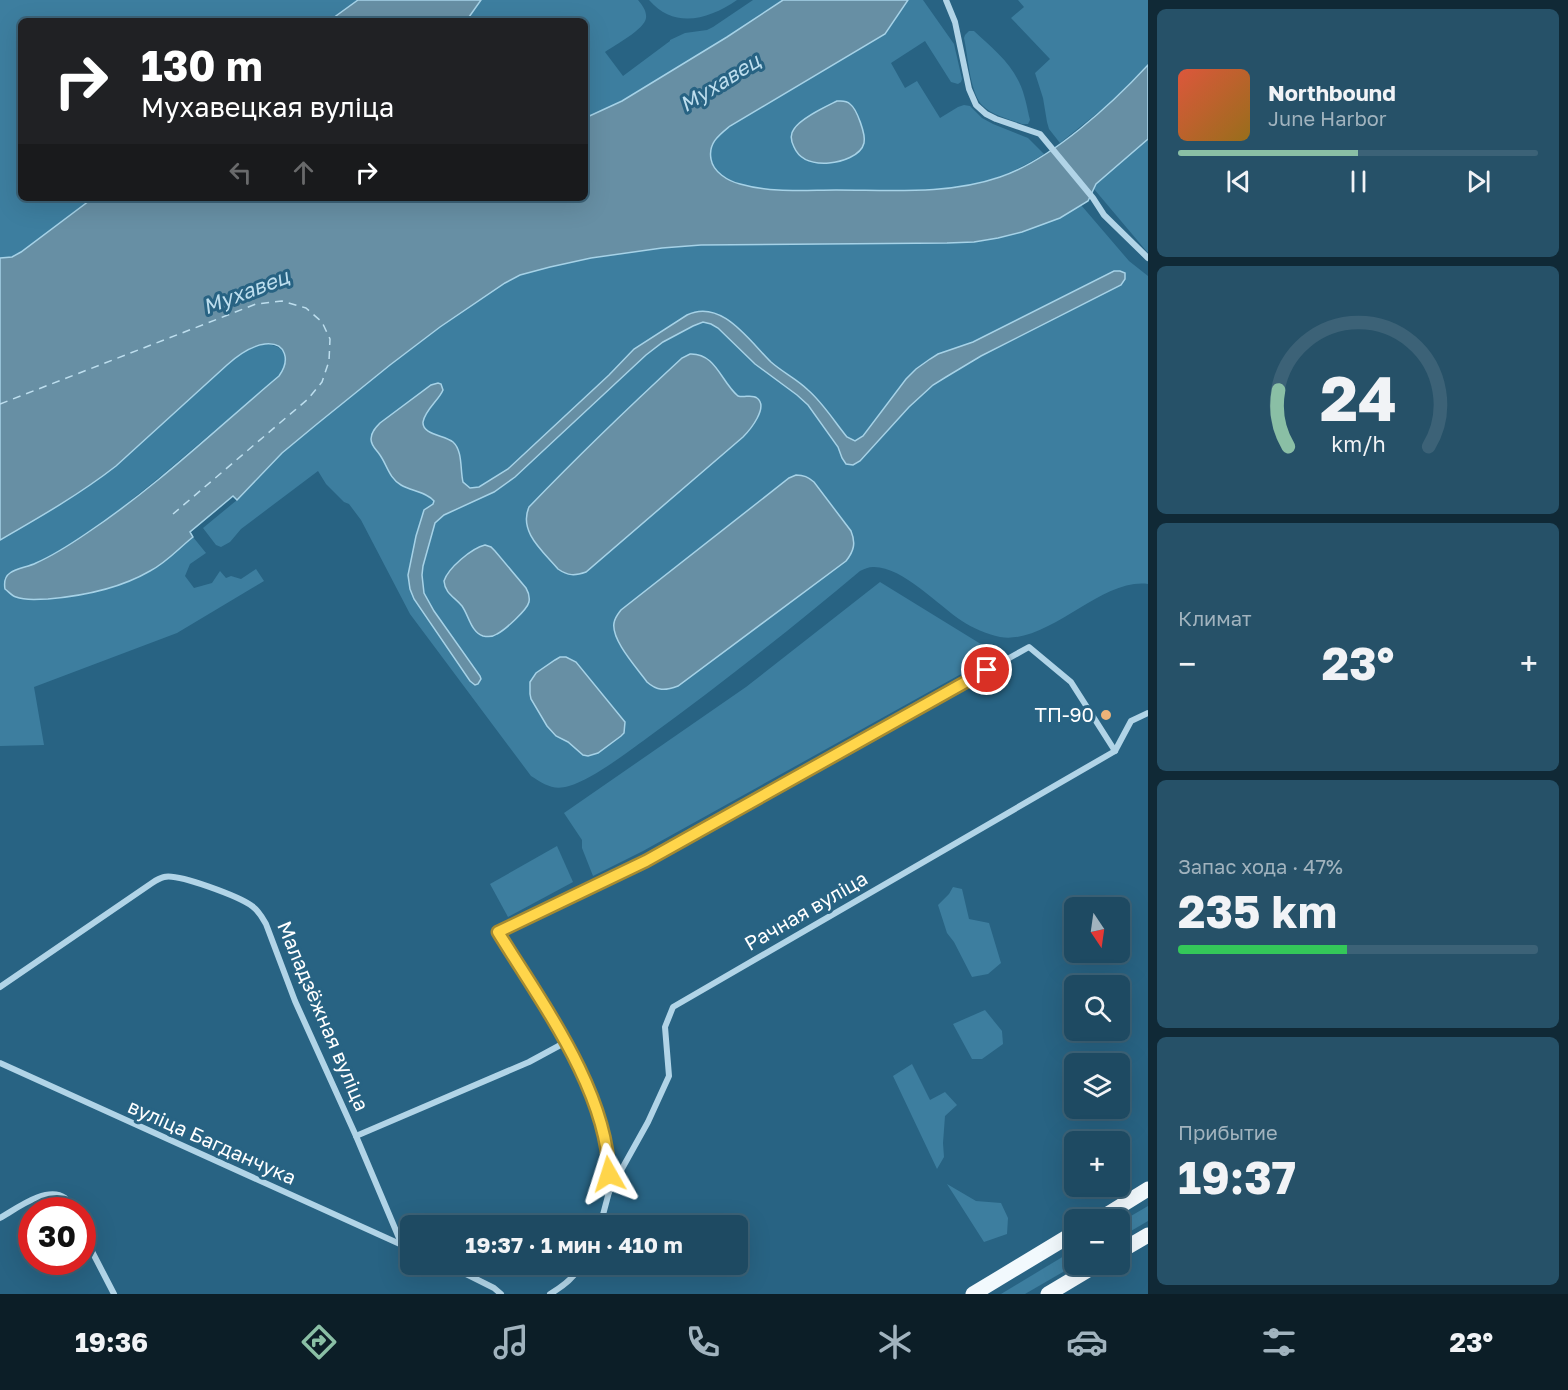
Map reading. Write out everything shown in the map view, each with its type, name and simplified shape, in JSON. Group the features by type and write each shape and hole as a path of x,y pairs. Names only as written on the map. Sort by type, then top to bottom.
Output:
{"main road":[{"path":"1116,1209 1148,1190"},
{"path":"1130,1246 1148,1235"},
{"path":"973,1294 1064,1239"},
{"path":"1048,1294 1080,1275"}],"street":[{"path":"946,0 955,22 969,89 976,105 996,119 1040,134 1093,198 1104,215 1148,258"},
{"path":"609,1192 608,1157 602,1125 585,1081 566,1042 498,932 646,861 1029,647 1071,682 1115,751 1131,721 1148,713"},
{"name":"Рачная вуліца","path":"603,1215 609,1192 648,1122 669,1077 665,1027 673,1007 1115,751"},
{"name":"Маладзёжная вуліца","path":"0,987 164,877 175,876 198,883 249,904 260,913 266,924 296,1001 400,1240"},
{"path":"356,1136 529,1062 566,1042"},
{"name":"вуліца Багданчука","path":"0,1063 400,1244"},
{"path":"37,1197 55,1194 62,1197"},
{"path":"0,1218 18,1208"},
{"path":"96,1259 114,1294"},
{"path":"468,1275 501,1294"},
{"path":"550,1294 574,1275"}],"shaded area":[{"path":"0,0 358,0 333,18 18,18 18,201 89,201 21,252 11,257 0,258"},
{"path":"481,0 638,0 646,13 641,27 605,52 623,76 670,40 685,33 707,30 753,0 783,0 622,101 588,117 588,18 469,17"},
{"path":"649,0 737,0 715,13 680,18 669,15"},
{"path":"908,0 923,0 954,44 962,79 958,84 951,82 925,41 891,63 905,88 917,81 940,118 958,107 970,106 982,118 1028,138 1044,154 992,179 957,187 924,190 777,190 740,184 718,172 712,164 711,148 722,133 730,126 885,34"},
{"path":"1018,0 1148,0 1148,65 1110,103 1060,143 1049,129 1035,73 1050,59 1011,18 1024,7"},
{"path":"969,31 974,31 993,48 1015,75 1026,101 1030,120 1028,124 997,115 983,106 979,100 972,84 964,38"},
{"path":"1148,139 1148,253 1094,189 1096,184"},
{"path":"1081,205 1129,261 1148,276 1148,584 1130,585 1112,591 1037,631 1018,637 1000,637 985,632 962,621 920,588 896,573 884,568 866,568 728,677 620,758 578,783 553,787 531,776 410,614 361,520 349,504 326,484 318,471 241,529 230,542 221,547 216,545 203,528 237,500 282,453 390,365 440,327 520,275 591,258 701,245 974,242 1003,237 1029,229 1055,219"},
{"path":"266,344 279,348 285,355 285,365 279,376 120,509 62,550 33,565 10,573 16,597 48,599 87,594 141,577 164,562 193,537 206,553 190,564 185,576 194,588 212,583 220,571 226,578 231,576 241,579 256,569 264,581 177,633 34,687 44,745 0,746 0,540 66,501 116,466 233,359 249,349"},
{"path":"880,582 997,654 643,851 593,876 582,848 582,840 564,813 746,687"},
{"path":"557,846 573,882 508,917 490,884"},
{"path":"953,887 962,889 969,919 989,923 1001,963 988,974 972,977 947,933 938,905"},
{"path":"985,1010 1002,1031 1003,1044 982,1059 972,1059 953,1024"},
{"path":"912,1064 930,1100 945,1092 957,1105 945,1116 944,1157 937,1169 893,1076"},
{"path":"947,1184 976,1201 1001,1203 1008,1218 1007,1234 984,1242"},
{"path":"1148,1206 1148,1221 1130,1232 1130,1217"},
{"path":"1064,1256 1064,1271 1025,1294 1001,1294"}],"water":[{"path":"358,0 481,0 470,18 333,18"},
{"name":"Мухавец","path":"783,0 908,0 885,34 730,126 718,136 711,148 712,164 722,175 735,183 776,190 898,191 960,187 980,183 1020,169 1060,144 1117,97 1148,65 1148,139 1096,184 1088,201 1060,218 998,238 947,243 701,245 662,248 591,258 520,275 440,327 390,365 282,453 237,500 233,496 190,532 193,537 156,568 126,583 74,596 32,600 15,596 5,589 5,580 10,573 43,560 69,545 137,497 279,376 285,359 282,349 272,344 260,345 244,352 116,466 74,496 0,540 0,258 12,257 21,252 89,201 588,201 588,117 622,101"},
{"path":"837,101 847,102 853,107 864,134 862,148 845,160 824,163 808,161 800,156 793,145 791,138 793,131 808,117"},
{"path":"1114,271 1125,273 1125,279 1121,285 981,356 933,385 909,407 860,461 853,465 846,464 838,447 808,405 797,395 755,364 718,328 703,322 693,326 663,342 646,355 515,477 494,492 444,515 435,523 423,566 424,593 480,676 478,684 475,685 470,681 414,599 408,575 424,510 434,501 397,482 373,446 371,439 375,428 380,423 431,385 441,384 443,390 426,413 424,426 426,430 453,442 460,455 463,482 470,488 479,487 508,469 634,349 687,315 700,311 712,312 734,325 771,362 804,386 847,437 855,441 863,436 906,379 930,359 973,342"},
{"path":"690,354 699,355 712,363 738,396 757,398 761,407 757,418 743,437 586,572 572,575 558,569 540,549 530,533 527,525 529,507 643,394 682,358"},
{"path":"801,475 814,482 851,531 854,543 849,557 678,686 661,689 651,685 631,662 616,637 614,623 618,614 789,478"},
{"path":"485,545 495,551 529,593 529,602 524,610 501,632 489,637 476,631 462,606 446,589 444,581 450,570 461,559"},
{"path":"560,657 576,662 625,722 624,733 598,753 583,755 568,742 556,736 547,726 531,699 530,682 536,673"}],"ferry route":[{"path":"0,404 256,304 282,301 306,308 322,322 330,339 329,361 322,382 308,399 173,514"}],"place":[{"name":"ТП-90","path":"1106,715"}],"route":[{"path":"609,1174 602,1125 585,1081 566,1042 498,932 646,861 987,670"}]}
